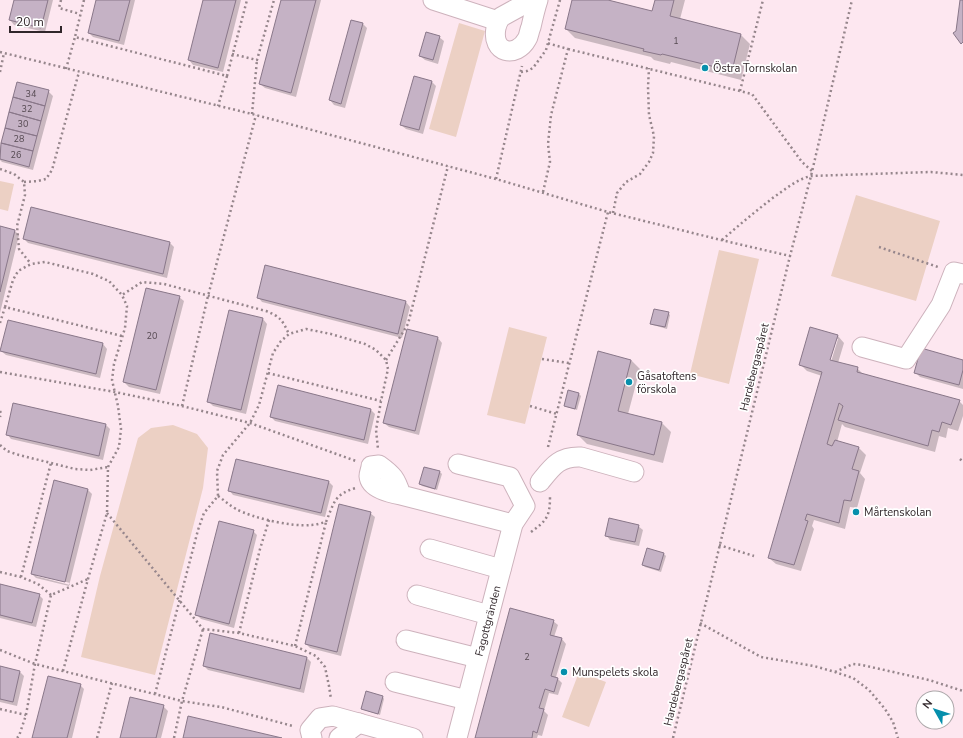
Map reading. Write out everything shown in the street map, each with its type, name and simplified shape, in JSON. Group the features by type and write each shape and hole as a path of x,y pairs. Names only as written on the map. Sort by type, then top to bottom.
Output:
{"street":[{"path":"433,0 498,21"},
{"path":"532,0 501,17 498,21 495,36 497,45 504,50 514,51 522,46 528,39 538,0"},
{"path":"862,347 906,359 941,305 959,273"},
{"path":"540,482 558,462 573,457 581,457 634,472"},
{"name":"Fagottgränden","path":"457,738 513,524 524,506 510,477 458,464"},
{"path":"374,471 383,491 513,524"},
{"path":"430,549 501,569"},
{"path":"417,595 489,615"},
{"path":"406,640 478,658"},
{"path":"395,682 467,700"},
{"path":"311,734 320,718 333,716 413,738"},
{"path":"339,738 359,723"}],"path":[{"path":"61,0 59,8 80,14"},
{"path":"66,69 84,0"},
{"path":"218,106 247,0"},
{"path":"252,114 258,60 274,0"},
{"path":"740,91 762,0"},
{"name":"Hardebergaspåret","path":"673,738 719,545 812,172 852,0"},
{"path":"75,37 227,76"},
{"path":"547,44 752,94 802,162 812,172"},
{"path":"542,192 550,162 548,144 551,115 568,48"},
{"path":"0,72 2,53 256,115 496,179 608,212 790,256"},
{"path":"232,54 258,60"},
{"path":"496,179 522,66"},
{"path":"613,213 617,193 626,182 640,174 649,162 653,153 654,136 648,115 649,68"},
{"path":"0,169 14,174 24,182 46,179 52,170 79,72"},
{"path":"182,406 208,296 256,115"},
{"path":"386,360 408,324 448,166"},
{"path":"721,240 743,221 788,188 804,178 811,176 931,172 963,175"},
{"path":"24,182 25,195 17,226 19,249 31,264"},
{"path":"547,452 608,212"},
{"path":"879,247 959,273"},
{"path":"0,323 13,280 18,271 31,264 45,262 93,274 109,281 122,295 127,306 125,328 114,364 112,380 118,406 121,429 119,447 108,467 107,513 63,671"},
{"path":"122,295 142,282 164,284 266,310 277,316 282,321 289,334"},
{"path":"5,306 122,336"},
{"path":"156,694 198,530 204,513 218,496 217,471 223,455 250,422 259,405 273,353 281,341 289,334 306,329 331,334 365,344 376,350 386,360 388,370 376,430 374,471"},
{"path":"542,359 569,363"},
{"path":"0,372 115,392 250,422 374,471"},
{"path":"268,373 381,401"},
{"path":"530,406 557,414"},
{"path":"0,411 0,417"},
{"path":"0,445 7,451 19,455 75,470 90,470 108,467"},
{"path":"963,458 960,460 963,462"},
{"path":"21,577 51,463"},
{"path":"296,646 326,522 335,499 374,471"},
{"path":"218,496 234,508 269,520 302,526 326,522"},
{"path":"107,513 203,629 239,633 296,646 316,656 325,668 333,716"},
{"path":"239,633 256,563 269,520"},
{"path":"719,545 754,556"},
{"path":"0,572 21,577 38,584 51,595"},
{"path":"51,595 88,579"},
{"path":"17,738 26,715 35,664 51,595"},
{"path":"700,623 761,657 814,666 853,678 869,690 885,709 893,722 898,738"},
{"path":"174,738 182,701 203,629"},
{"path":"0,650 35,664 182,701 221,707 311,734"},
{"path":"835,672 853,664 862,665 929,680 963,691"},
{"path":"97,738 112,683"},
{"path":"0,709 26,715"}],"shaded area":[{"path":"459,23 485,31 456,137 429,129"},
{"path":"0,181 14,184 8,211 0,209"},
{"path":"856,195 940,221 916,301 831,276"},
{"path":"719,250 759,259 729,384 690,374"},
{"path":"509,327 547,337 525,424 487,415"},
{"path":"173,425 197,434 208,448 203,488 155,675 81,657 100,576 138,438 151,428"},
{"path":"579,672 606,682 589,727 562,717"}],"building":[{"path":"14,0 48,0 41,28 9,20"},
{"path":"96,0 130,0 119,41 88,33"},
{"path":"203,0 236,0 218,68 188,60"},
{"path":"281,0 316,0 291,93 259,84"},
{"path":"572,0 608,0 652,11 655,0 674,0 670,16 741,34 732,71 662,54 643,51 644,49 565,29"},
{"path":"960,0 963,0 963,42 961,44 953,33 956,31"},
{"path":"351,20 363,23 341,104 329,100"},
{"path":"426,32 440,36 433,60 419,56"},
{"path":"414,76 432,81 419,130 400,125"},
{"path":"17,82 49,90 45,106 13,97"},
{"path":"13,97 45,106 41,121 9,112"},
{"path":"9,112 41,121 37,136 5,128"},
{"path":"5,128 37,136 33,151 1,143"},
{"path":"1,143 33,151 29,167 0,159"},
{"path":"31,207 170,242 163,274 23,239"},
{"path":"0,226 15,230 0,292"},
{"path":"265,265 406,301 398,334 257,298"},
{"path":"146,288 180,296 156,390 123,382"},
{"path":"654,309 669,312 665,327 650,324"},
{"path":"229,310 263,318 241,410 207,402"},
{"path":"8,320 103,343 96,374 0,351"},
{"path":"810,327 838,335 830,360 858,367 857,372 960,400 951,425 942,422 939,432 932,430 928,446 838,420 843,406 839,403 827,444 832,446 835,440 859,447 852,469 859,471 851,501 844,500 839,523 807,514 805,520 808,521 794,565 768,558 822,372 799,365"},
{"path":"407,329 438,337 415,431 383,423"},
{"path":"921,348 963,360 963,370 959,385 914,373"},
{"name":"Gåsatoftens förskola","path":"598,351 631,360 618,411 662,422 654,455 577,435"},
{"path":"278,385 371,409 364,440 270,417"},
{"path":"568,390 579,393 575,409 564,406"},
{"path":"13,403 106,424 99,456 6,435"},
{"path":"236,459 329,481 321,513 228,491"},
{"path":"424,467 440,471 435,489 419,484"},
{"path":"54,480 88,489 65,582 31,574"},
{"path":"339,504 371,512 337,652 305,644"},
{"path":"609,518 639,525 635,542 605,536"},
{"path":"219,521 254,530 229,624 195,615"},
{"path":"647,548 664,553 659,570 642,565"},
{"path":"0,584 40,594 32,623 0,615"},
{"name":"Munspelets skola","path":"510,608 554,620 550,635 562,638 551,676 558,678 554,692 545,689 539,708 544,709 537,733 533,731 532,738 475,738"},
{"path":"210,633 307,657 300,689 203,666"},
{"path":"0,666 20,671 13,702 0,699"},
{"path":"48,676 81,684 67,738 32,738"},
{"path":"366,691 383,696 378,714 361,709"},
{"path":"130,697 164,705 156,738 120,738"},
{"path":"188,716 282,738 183,738"}],"place":[{"name":"Östra Tornskolan","path":"705,68"},
{"name":"Gåsatoftens förskola","path":"629,382"},
{"name":"Mårtenskolan","path":"856,512"},
{"name":"Munspelets skola","path":"564,672"}]}
